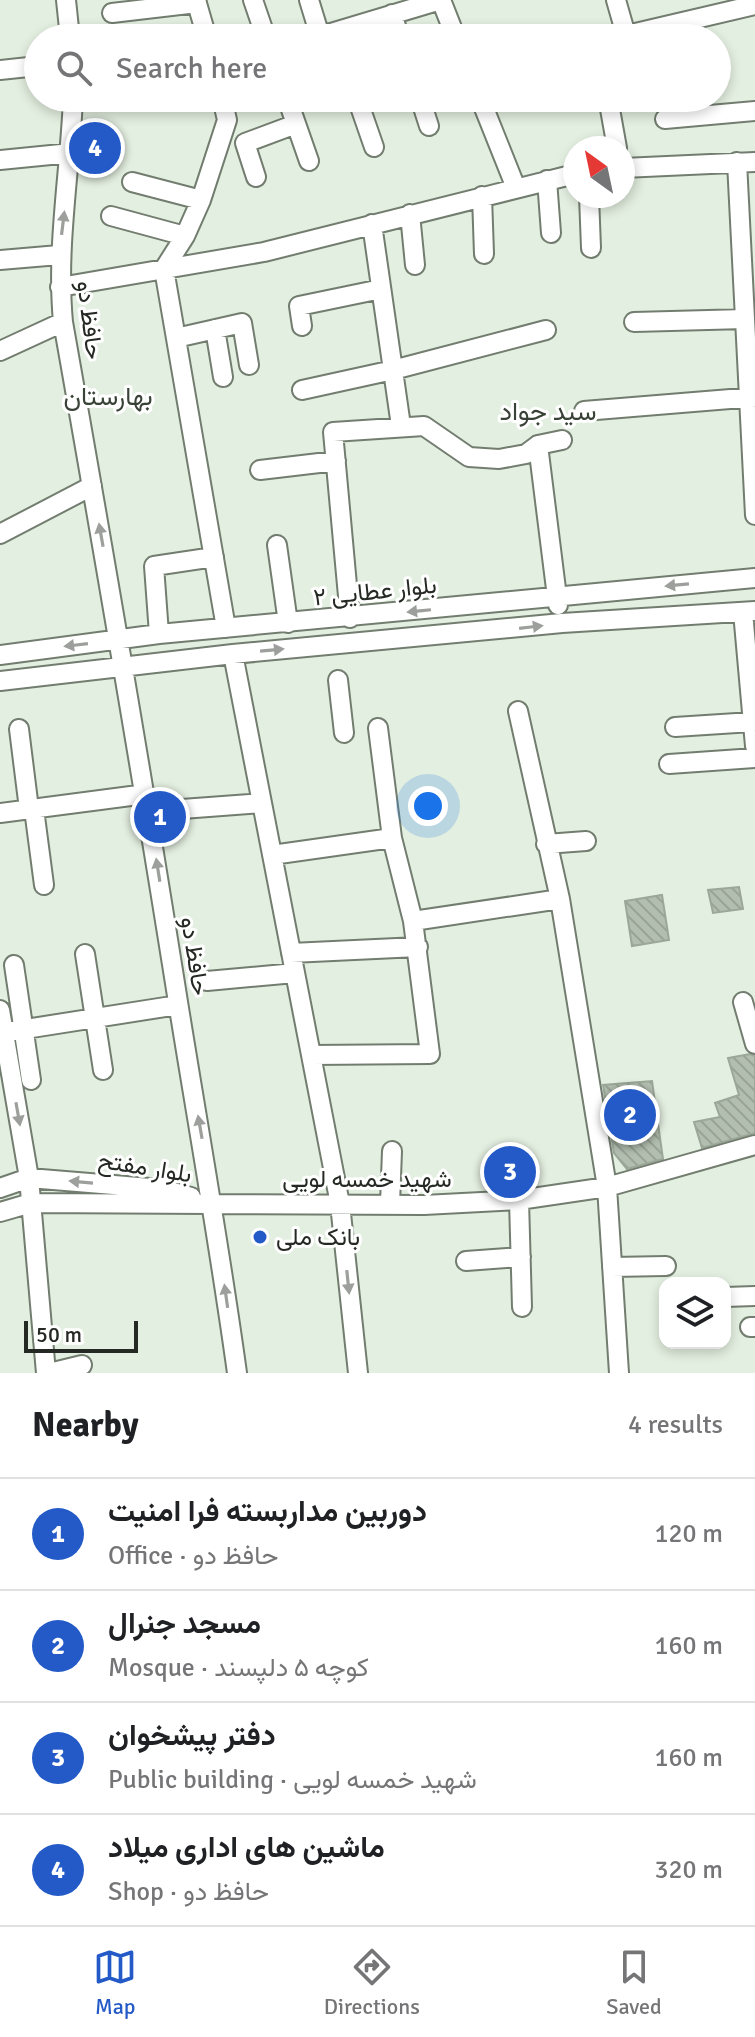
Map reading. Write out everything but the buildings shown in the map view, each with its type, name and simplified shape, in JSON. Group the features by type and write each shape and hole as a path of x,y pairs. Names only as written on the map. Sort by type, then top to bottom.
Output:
{"street":[{"path":"66,0 69,24"},
{"path":"253,0 261,24"},
{"path":"309,0 320,24"},
{"path":"372,0 390,24"},
{"path":"361,24 441,0 450,24"},
{"path":"616,0 619,24"},
{"path":"112,13 196,1 203,24"},
{"path":"663,24 722,6 755,5"},
{"path":"0,70 24,67"},
{"path":"665,119 755,111"},
{"name":"حافظ دو","path":"72,112 59,255 63,322 146,794 178,1005 213,1204 237,1373"},
{"path":"225,112 227,120 201,200 185,236 164,269 226,628"},
{"path":"292,112 309,161"},
{"path":"362,112 374,147"},
{"path":"424,112 429,126"},
{"path":"486,112 516,188"},
{"path":"611,112 615,136"},
{"path":"256,177 245,143 296,124"},
{"path":"0,160 71,153"},
{"path":"635,167 746,162 745,319 752,397 755,515"},
{"path":"60,287 264,252 563,177"},
{"path":"547,180 551,233"},
{"path":"132,182 201,200"},
{"path":"482,196 484,254"},
{"path":"589,208 591,248"},
{"path":"410,214 415,265"},
{"path":"111,216 185,236"},
{"path":"372,224 401,426"},
{"path":"0,260 59,255"},
{"path":"302,326 299,306 381,289"},
{"path":"634,322 745,319"},
{"path":"0,351 63,322"},
{"path":"176,338 242,323 249,365"},
{"path":"215,329 223,377"},
{"path":"302,390 546,330"},
{"path":"584,411 752,397"},
{"path":"350,618 333,432 424,426 469,457 499,459 526,454 538,445 562,440"},
{"path":"538,445 562,623"},
{"path":"260,470 336,461"},
{"path":"0,534 92,486"},
{"path":"277,545 288,623"},
{"path":"129,702 136,678 168,662 163,656 161,644 167,634 154,566 214,557"},
{"name":"بلوار عطایی ۲","path":"0,655 167,634 755,578"},
{"path":"749,611 755,746"},
{"name":"بلوار عطایی ۲","path":"0,681 233,654 562,623 749,611"},
{"path":"233,654 340,1204 358,1373"},
{"path":"338,680 344,733"},
{"path":"518,711 560,899 607,1187 619,1373"},
{"path":"675,727 752,722"},
{"path":"311,1055 430,1054 418,947 392,838 378,728"},
{"path":"19,729 44,885"},
{"path":"669,764 755,758"},
{"path":"0,813 146,794"},
{"path":"182,809 262,803"},
{"path":"272,855 392,838"},
{"path":"546,844 586,841"},
{"path":"413,921 560,899"},
{"path":"291,953 418,947"},
{"path":"85,954 103,1070"},
{"path":"14,965 31,1080"},
{"path":"207,981 295,973"},
{"path":"743,1002 755,1044"},
{"path":"2,1033 178,1005"},
{"path":"0,1010 29,1178 47,1373 82,1365"},
{"name":"شهید خمسه لویی","path":"213,1204 519,1200 607,1187 755,1145"},
{"path":"390,1204 392,1151"},
{"name":"بلوار مفتح","path":"0,1188 29,1178 162,1189 213,1204"},
{"path":"519,1200 522,1307"},
{"name":"بلوار مفتح","path":"0,1212 31,1203 213,1204"},
{"path":"466,1261 521,1257"},
{"path":"612,1267 666,1266"},
{"path":"731,1297 755,1296"}],"place":[{"name":"ماشین های اداری میلاد","path":"95,148"},
{"name":"دوربین مداربسته فرا امنیت","path":"160,817"},
{"name":"مسجد جنرال","path":"630,1115"},
{"name":"دفتر پیشخوان","path":"510,1172"},
{"name":"بانک ملی","path":"260,1237"}],"district":[{"name":"بهارستان","path":"108,396"},
{"name":"سید جواد","path":"548,411"}]}
